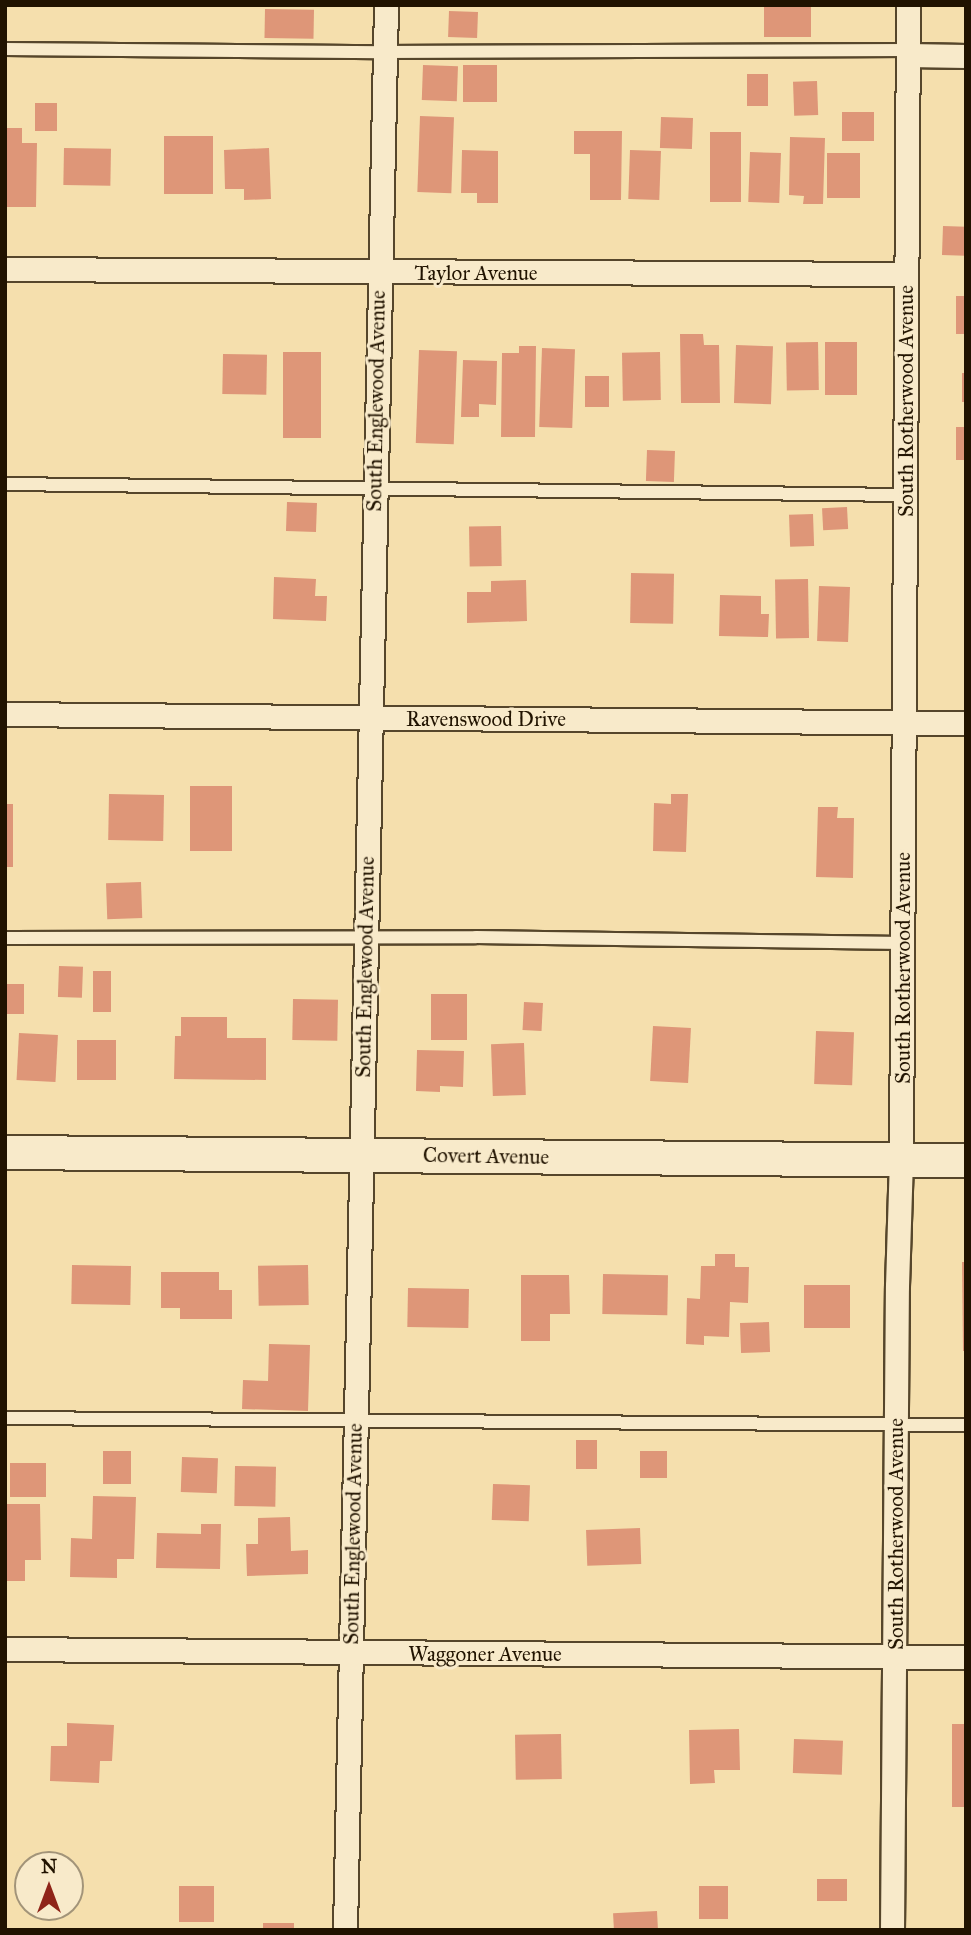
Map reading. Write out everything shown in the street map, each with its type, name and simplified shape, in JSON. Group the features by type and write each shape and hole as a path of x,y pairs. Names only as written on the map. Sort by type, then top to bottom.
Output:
{"main road":[{"name":"Covert Avenue","path":"5,1152 966,1160"}],"street":[{"name":"South Englewood Avenue","path":"345,1930 378,273 386,5"},
{"name":"South Rotherwood Avenue","path":"892,1930 903,943 908,5"},
{"path":"908,53 966,56"},
{"name":"Taylor Avenue","path":"5,268 378,273 906,274"},
{"name":"Ravenswood Drive","path":"5,714 966,723"},
{"name":"Waggoner Avenue","path":"5,1649 966,1657"}],"lane":[{"path":"5,49 908,53"},
{"path":"5,484 906,495"},
{"path":"5,938 366,937 903,943"},
{"path":"5,1418 966,1425"}],"building":[{"path":"764,5 811,5 811,37 764,37"},
{"path":"265,9 314,10 313,39 264,38"},
{"path":"449,11 478,12 477,38 448,37"},
{"path":"423,65 458,66 457,101 422,100"},
{"path":"463,65 497,65 497,102 463,102"},
{"path":"747,74 768,74 768,106 747,106"},
{"path":"817,81 818,115 794,116 793,82"},
{"path":"35,103 57,103 57,131 35,131"},
{"path":"842,112 874,112 874,141 842,141"},
{"path":"420,116 454,117 451,193 417,192"},
{"path":"661,117 693,118 692,149 660,148"},
{"path":"5,128 22,128 22,143 37,143 36,207 5,207"},
{"path":"574,131 622,131 621,200 590,200 590,154 574,154"},
{"path":"710,132 741,132 741,202 710,202"},
{"path":"164,136 213,136 213,194 164,194"},
{"path":"790,137 825,138 823,204 803,204 804,196 789,195"},
{"path":"64,148 111,149 110,186 63,185"},
{"path":"269,148 271,199 244,200 244,189 225,189 224,150"},
{"path":"462,150 498,151 498,203 477,203 477,193 461,193"},
{"path":"630,150 661,151 659,200 628,199"},
{"path":"750,152 781,153 779,203 748,202"},
{"path":"827,153 860,153 860,198 827,198"},
{"path":"943,226 966,227 965,256 942,255"},
{"path":"956,296 966,296 966,334 956,334"},
{"path":"680,334 703,334 704,345 719,345 720,403 681,403"},
{"path":"818,342 819,390 787,391 786,343"},
{"path":"825,342 857,342 857,395 825,395"},
{"path":"736,345 773,346 771,404 734,403"},
{"path":"519,346 536,346 535,437 501,437 502,353 519,353"},
{"path":"542,348 575,349 572,428 539,427"},
{"path":"419,350 457,351 454,444 416,443"},
{"path":"283,352 321,352 321,438 283,438"},
{"path":"660,352 661,400 623,401 622,353"},
{"path":"223,354 267,355 266,395 222,394"},
{"path":"463,360 497,361 496,405 479,404 479,417 461,417"},
{"path":"962,373 966,373 966,402 962,402"},
{"path":"585,376 609,376 609,407 585,407"},
{"path":"956,427 966,427 966,460 956,460"},
{"path":"647,450 675,451 674,482 646,481"},
{"path":"287,502 317,503 316,532 286,531"},
{"path":"847,507 848,529 823,530 822,508"},
{"path":"813,514 814,546 790,547 789,515"},
{"path":"501,526 502,566 470,567 469,527"},
{"path":"631,573 674,574 673,624 630,623"},
{"path":"274,577 316,579 315,596 327,596 326,621 273,619"},
{"path":"808,579 809,638 776,639 775,580"},
{"path":"526,580 527,621 467,623 467,592 491,592 491,581"},
{"path":"819,586 850,587 848,642 817,641"},
{"path":"720,595 761,596 761,614 769,614 768,637 719,636"},
{"path":"190,786 232,786 232,851 190,851"},
{"path":"109,794 164,795 163,841 108,840"},
{"path":"671,794 688,794 686,852 653,851 654,803 671,804"},
{"path":"5,804 13,804 13,867 5,867"},
{"path":"818,807 838,807 837,818 854,818 853,878 816,877"},
{"path":"141,882 142,918 107,919 106,883"},
{"path":"59,966 83,967 82,998 58,997"},
{"path":"93,971 111,971 111,1012 93,1012"},
{"path":"5,984 24,984 24,1014 5,1014"},
{"path":"431,994 467,994 467,1040 431,1040"},
{"path":"293,999 338,1000 337,1041 292,1040"},
{"path":"524,1002 543,1003 542,1031 523,1030"},
{"path":"181,1017 227,1017 227,1038 266,1038 266,1080 174,1079 175,1036 181,1036"},
{"path":"653,1026 691,1028 688,1083 650,1081"},
{"path":"816,1031 854,1032 852,1085 814,1084"},
{"path":"19,1033 58,1035 55,1082 17,1080"},
{"path":"77,1040 116,1040 116,1080 77,1080"},
{"path":"524,1043 526,1095 493,1096 491,1044"},
{"path":"417,1050 464,1051 463,1087 440,1086 440,1092 416,1091"},
{"path":"715,1254 735,1254 735,1267 749,1267 748,1303 730,1302 729,1337 704,1336 704,1345 686,1344 687,1298 700,1299 701,1266 715,1266"},
{"path":"962,1262 966,1262 966,1351 963,1351"},
{"path":"72,1265 131,1266 130,1305 71,1304"},
{"path":"308,1265 309,1305 259,1306 258,1266"},
{"path":"161,1272 219,1272 219,1290 232,1290 232,1319 180,1319 180,1308 161,1308"},
{"path":"603,1274 668,1275 667,1315 602,1314"},
{"path":"521,1275 569,1275 570,1314 550,1314 550,1341 521,1341"},
{"path":"804,1285 850,1285 850,1328 804,1328"},
{"path":"408,1288 469,1289 468,1328 407,1327"},
{"path":"769,1322 770,1352 741,1353 740,1323"},
{"path":"269,1344 310,1345 308,1411 242,1409 243,1380 268,1381"},
{"path":"576,1440 597,1440 597,1469 576,1469"},
{"path":"103,1451 131,1451 131,1484 103,1484"},
{"path":"640,1451 667,1451 667,1478 640,1478"},
{"path":"182,1457 218,1458 217,1493 181,1492"},
{"path":"10,1463 46,1463 46,1497 10,1497"},
{"path":"235,1466 276,1467 275,1507 234,1506"},
{"path":"493,1484 530,1485 529,1521 492,1520"},
{"path":"93,1496 136,1497 134,1559 117,1559 117,1578 70,1577 71,1538 92,1539"},
{"path":"5,1504 40,1504 41,1560 25,1560 25,1581 5,1581"},
{"path":"290,1517 291,1551 308,1550 308,1574 247,1576 246,1544 258,1544 258,1518"},
{"path":"201,1524 221,1524 220,1569 156,1568 157,1533 201,1534"},
{"path":"640,1528 641,1564 587,1566 586,1530"},
{"path":"67,1723 114,1725 112,1761 100,1761 99,1783 50,1781 51,1746 67,1746"},
{"path":"952,1724 966,1724 966,1807 952,1807"},
{"path":"739,1729 740,1770 714,1770 715,1783 690,1784 689,1730"},
{"path":"561,1734 562,1779 516,1780 515,1735"},
{"path":"794,1739 843,1741 842,1775 793,1773"},
{"path":"817,1879 847,1879 847,1901 817,1901"},
{"path":"179,1886 214,1886 214,1922 179,1922"},
{"path":"699,1886 728,1886 728,1919 699,1919"},
{"path":"657,1911 658,1930 614,1930 613,1913"},
{"path":"263,1923 294,1923 294,1930 263,1930"}]}
